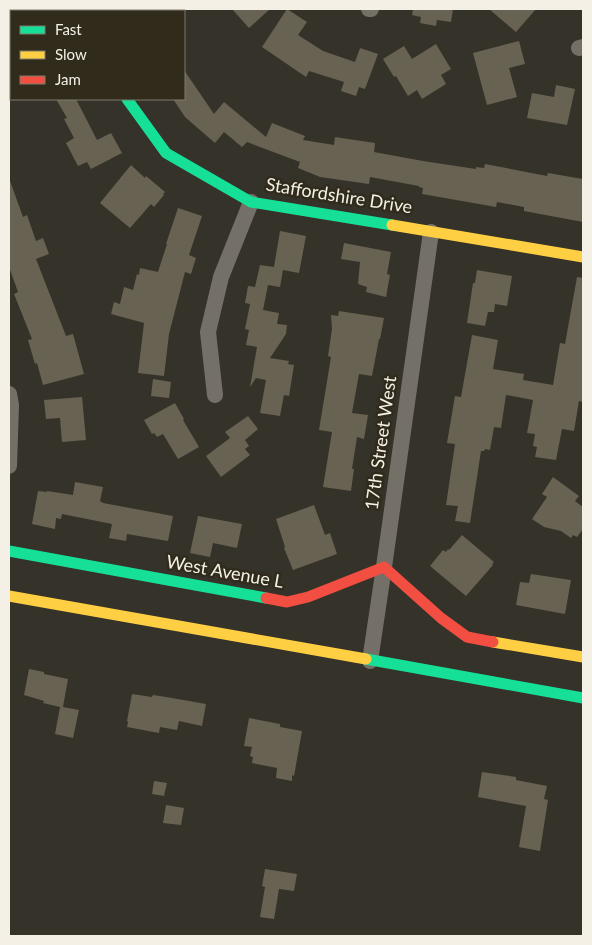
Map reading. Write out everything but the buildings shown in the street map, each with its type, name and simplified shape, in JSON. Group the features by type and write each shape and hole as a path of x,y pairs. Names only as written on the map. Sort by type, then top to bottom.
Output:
{"street":[{"name":"Staffordshire Drive","path":"129,100 166,153 251,202 583,256"},
{"path":"214,395 208,332 221,277 251,202"},
{"name":"17th Street West","path":"370,661 431,232"},
{"path":"9,394 11,404 9,466"},
{"name":"West Avenue L","path":"9,551 288,602 308,597 384,567"},
{"path":"384,567 441,618 467,637 583,657"},
{"path":"9,596 583,698"}],"traffic: fast":[{"path":"128,100 166,153 251,202 392,225"},
{"path":"9,551 266,598"},
{"path":"366,659 583,698"}],"traffic: slow":[{"path":"392,225 583,257"},
{"path":"9,596 366,659"},
{"path":"493,642 583,657"}],"traffic: jam":[{"path":"266,598 287,602 308,597 384,567 441,618 467,637 493,642"}]}
